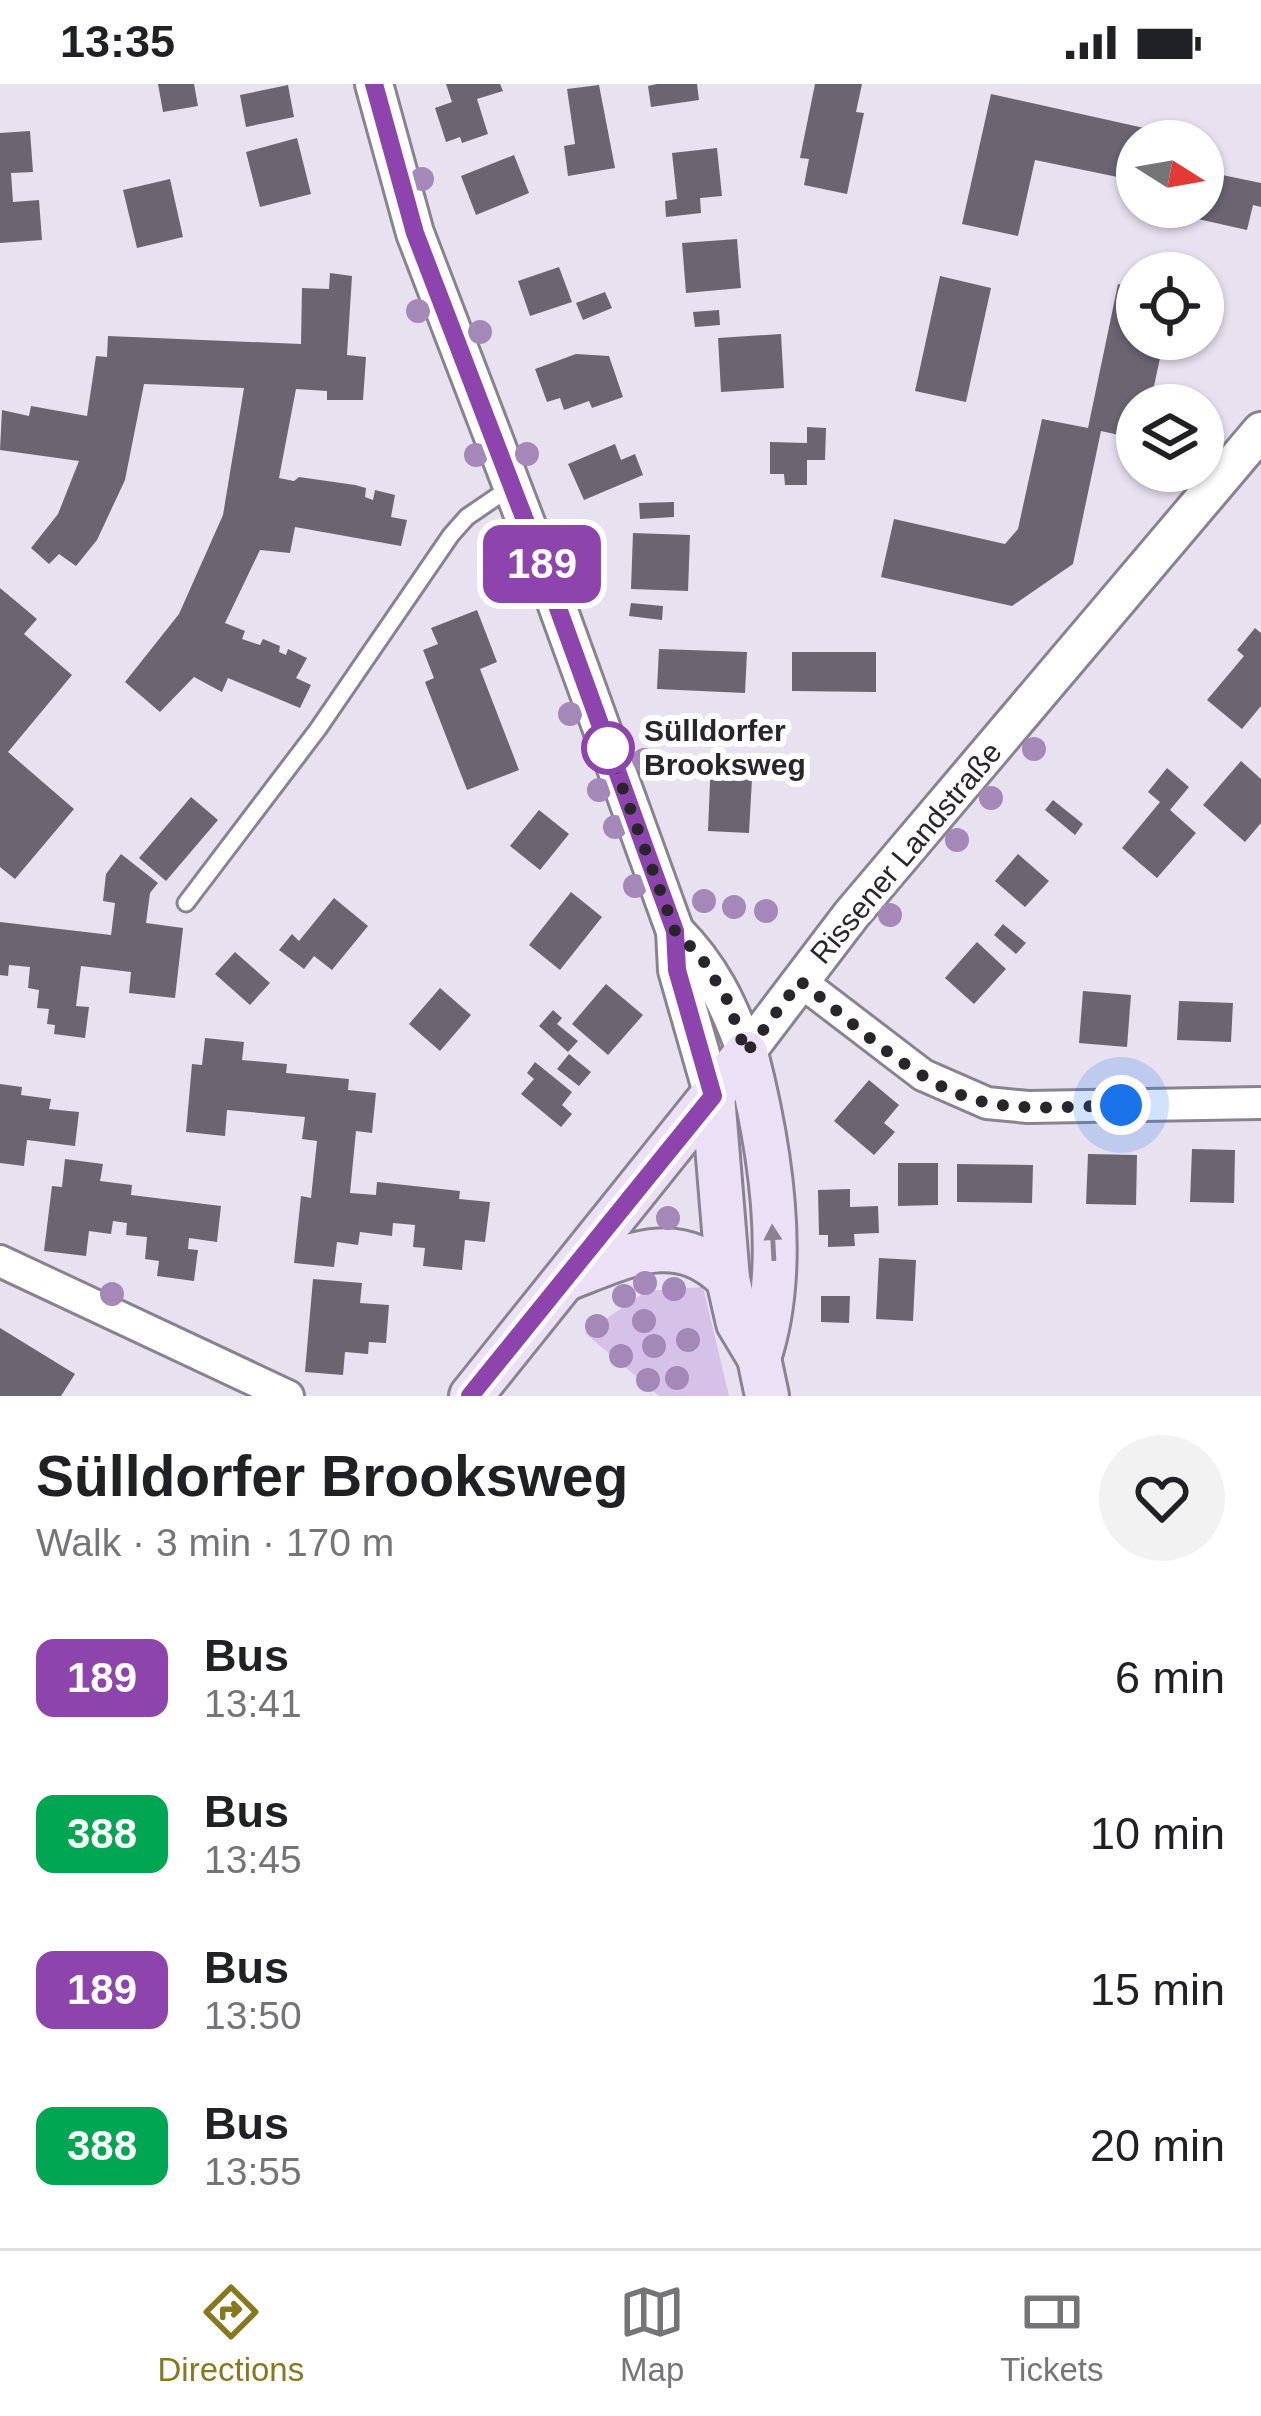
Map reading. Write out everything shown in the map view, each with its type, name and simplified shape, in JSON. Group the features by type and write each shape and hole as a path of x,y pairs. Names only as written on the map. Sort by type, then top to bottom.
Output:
{"main road":[{"name":"Rissener Landstraße","path":"470,1396 746,1053"},
{"path":"746,1053 767,1144 775,1277 763,1377"},
{"path":"713,1096 728,1279 738,1323 763,1377"},
{"path":"568,1278 622,1257 676,1249 709,1259 728,1279"}],"street":[{"path":"374,84 415,233 675,931 677,970 713,1096"},
{"name":"Rissener Landstraße","path":"746,1053 851,915 1261,431"},
{"path":"675,931 701,957 728,1001 746,1053"},
{"path":"800,981 923,1076 987,1103 1261,1103"},
{"path":"0,1261 288,1396"}],"lane":[{"path":"186,903 317,729 451,535 467,517 511,487"}],"shaded area":[{"path":"703,1287 729,1396 659,1396 585,1333 647,1291"}],"building":[{"path":"158,84 194,84 198,106 163,112"},
{"path":"446,84 500,84 503,91 477,99 488,134 462,143 460,137 446,142 435,108 452,102"},
{"path":"697,84 699,100 651,107 648,86"},
{"path":"815,84 862,84 856,112 864,113 847,194 804,185 809,159 800,158"},
{"path":"288,85 294,117 246,127 240,95"},
{"path":"599,85 615,168 568,176 564,146 575,144 567,89"},
{"path":"991,94 1116,122 1116,177 1035,160 1018,236 962,224"},
{"path":"30,131 33,172 11,173 13,202 39,200 42,240 0,243 0,133"},
{"path":"297,138 311,194 260,207 246,152"},
{"path":"717,148 722,196 700,198 701,213 666,217 665,201 677,199 672,153"},
{"path":"514,155 529,193 476,215 461,176"},
{"path":"1224,175 1261,183 1261,207 1253,205 1247,230 1224,225"},
{"path":"170,179 183,237 137,248 123,190"},
{"path":"737,239 741,288 686,293 682,243"},
{"path":"559,267 572,302 530,316 518,281"},
{"path":"330,273 352,276 347,355 366,357 363,400 327,400 327,391 296,389 279,478 355,485 366,488 365,497 373,500 375,490 395,495 391,517 407,520 401,546 295,527 290,553 260,550 225,623 245,631 242,639 260,645 263,639 280,646 279,652 286,655 288,649 307,658 296,678 311,685 300,708 228,678 222,692 194,677 160,712 125,682 179,614 223,515 244,388 144,384 125,480 97,540 76,566 59,554 49,564 31,548 58,514 79,461 0,450 2,410 29,416 31,406 87,416 96,356 107,357 108,336 301,344 302,288 329,289"},
{"path":"940,276 991,288 966,402 915,391"},
{"path":"605,292 612,308 583,320 576,303"},
{"path":"1116,294 1116,360 1160,360 1154,384 1116,384 1116,434 1101,431 1073,564 1012,606 881,577 894,519 1005,544 1018,529 1042,419 1088,428"},
{"path":"719,310 720,325 695,327 693,312"},
{"path":"781,334 784,388 721,392 718,338"},
{"path":"576,354 609,356 623,397 592,408 589,401 564,410 560,398 547,402 535,369"},
{"path":"807,427 826,428 825,460 807,460 807,485 785,485 784,474 770,474 770,442 807,443"},
{"path":"615,444 621,460 635,454 643,475 584,500 568,464"},
{"path":"674,502 674,517 640,519 639,503"},
{"path":"633,533 690,535 688,591 631,589"},
{"path":"0,588 37,619 24,634 72,675 8,752 74,809 15,879 0,867"},
{"path":"631,603 663,606 662,620 629,616"},
{"path":"477,610 497,662 480,669 519,770 467,790 425,682 434,678 423,650 438,644 431,628"},
{"path":"1255,628 1261,633 1261,706 1242,729 1207,700 1244,656 1237,650"},
{"path":"659,649 747,652 745,693 657,689"},
{"path":"792,652 876,652 876,692 792,691"},
{"path":"711,758 753,760 749,833 708,831"},
{"path":"1241,761 1261,779 1261,823 1245,842 1203,805"},
{"path":"1167,768 1189,787 1170,810 1196,833 1157,878 1122,848 1160,802 1148,792"},
{"path":"191,797 218,820 166,881 139,858"},
{"path":"1053,800 1083,824 1075,835 1045,810"},
{"path":"539,810 569,834 540,870 510,846"},
{"path":"121,854 158,883 150,893 146,923 183,928 175,998 129,993 131,972 81,966 76,1006 89,1007 85,1038 54,1034 55,1025 47,1024 49,1009 37,1008 39,990 28,988 30,967 9,965 8,976 0,975 0,922 111,935 115,903 103,901 106,874"},
{"path":"1018,854 1049,881 1025,907 995,881"},
{"path":"571,892 602,917 560,970 529,945"},
{"path":"334,898 368,926 332,970 314,956 304,969 279,950 292,934 299,941"},
{"path":"1003,924 1026,943 1016,954 994,935"},
{"path":"977,942 1006,969 974,1004 945,978"},
{"path":"235,952 270,983 250,1005 215,974"},
{"path":"606,984 643,1015 608,1055 572,1024"},
{"path":"440,988 471,1015 440,1051 409,1024"},
{"path":"1083,991 1131,995 1127,1047 1079,1043"},
{"path":"1179,1001 1233,1003 1231,1042 1177,1040"},
{"path":"553,1010 562,1018 557,1024 578,1041 568,1052 539,1026"},
{"path":"205,1038 244,1042 242,1060 287,1064 286,1073 349,1079 348,1090 376,1093 372,1133 356,1131 350,1193 376,1195 377,1182 460,1191 459,1199 490,1202 485,1242 465,1240 462,1270 423,1266 425,1248 413,1247 415,1225 393,1223 392,1236 360,1232 358,1245 337,1242 334,1267 294,1263 301,1196 311,1198 317,1141 302,1139 305,1117 227,1110 225,1136 186,1132 192,1064 202,1065"},
{"path":"569,1054 591,1072 579,1086 557,1069"},
{"path":"535,1062 572,1092 562,1105 572,1114 561,1127 521,1094 534,1079 527,1073"},
{"path":"869,1080 899,1105 884,1123 895,1132 874,1155 834,1121"},
{"path":"0,1084 22,1087 21,1095 51,1099 49,1109 79,1112 75,1146 27,1140 24,1166 0,1163"},
{"path":"1192,1149 1235,1150 1234,1203 1190,1202"},
{"path":"1088,1154 1137,1155 1136,1205 1086,1204"},
{"path":"65,1159 103,1164 100,1181 132,1185 131,1195 221,1206 217,1242 189,1238 188,1249 198,1250 194,1281 157,1276 159,1261 145,1259 147,1237 126,1235 127,1223 113,1221 111,1234 89,1231 86,1256 44,1251 52,1186 62,1187"},
{"path":"898,1163 938,1163 938,1205 898,1206"},
{"path":"957,1164 1033,1165 1032,1203 957,1202"},
{"path":"850,1189 850,1207 878,1206 879,1233 854,1234 855,1246 828,1247 828,1235 819,1235 818,1190"},
{"path":"879,1258 916,1260 913,1321 876,1319"},
{"path":"313,1279 362,1283 360,1303 389,1305 386,1343 369,1342 368,1354 345,1352 343,1375 305,1372"},
{"path":"821,1296 850,1296 849,1323 821,1322"},
{"path":"0,1328 75,1374 61,1396 0,1396"}],"bus line":[{"name":"189","path":"374,84 415,233 675,931 677,970 713,1096 470,1396"}],"place":[{"name":"Sülldorfer Brooksweg","path":"608,748"}],"route":[{"path":"608,748 675,931 701,957 728,1001 746,1053 800,981 923,1076 956,1093 987,1103 1028,1106 1121,1105"}]}
